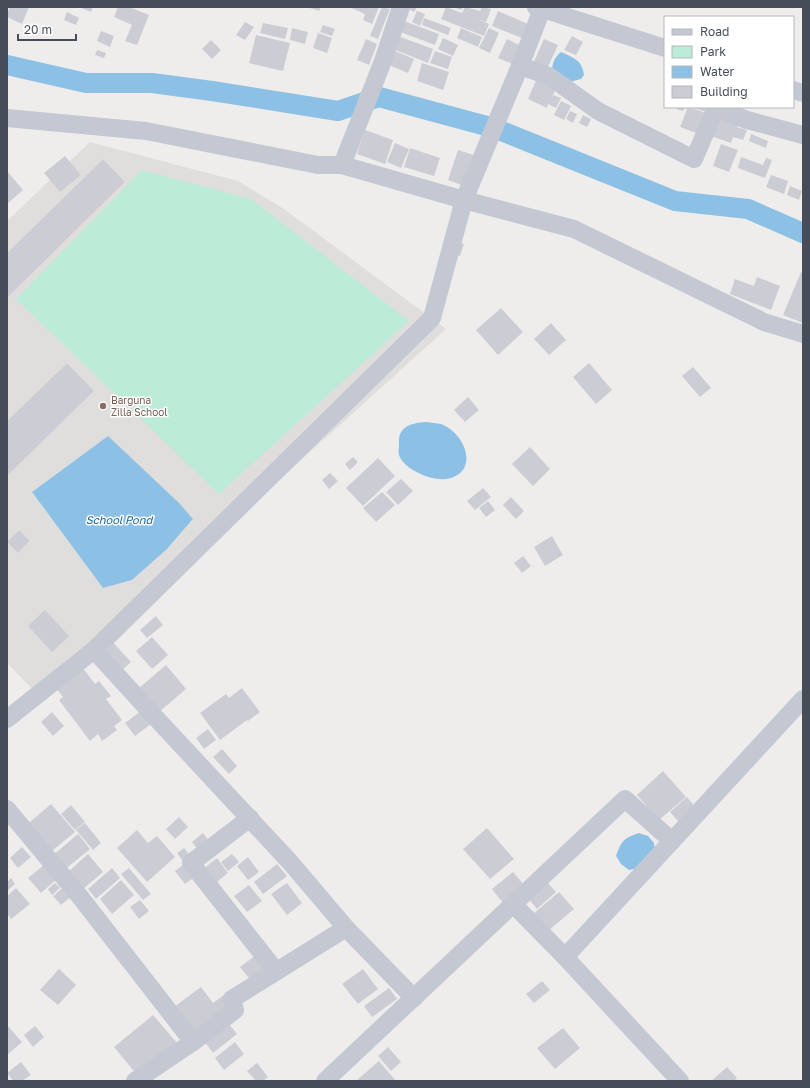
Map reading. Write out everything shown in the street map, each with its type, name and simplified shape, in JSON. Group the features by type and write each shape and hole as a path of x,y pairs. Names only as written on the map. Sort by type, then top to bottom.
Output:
{"street":[{"path":"342,165 383,61 401,7"},
{"path":"7,719 94,650 432,318 464,200 520,66 539,8 664,48"},
{"path":"520,66 549,76 598,111 694,159 716,108 747,120 803,135"},
{"path":"7,118 146,131 318,165 342,165 574,230 764,322 803,334"},
{"path":"94,650 290,862 346,928 414,998"},
{"path":"565,957 803,699"},
{"path":"325,1081 626,799 672,841"},
{"path":"7,809 81,898 193,1042"},
{"path":"250,818 191,863 276,972"},
{"path":"514,905 565,957 680,1081"},
{"path":"135,1081 193,1042 235,1010 232,999 346,928"}],"shaded area":[{"path":"90,142 238,181 284,209 446,329 246,510 37,694 7,663 7,542 7,476 94,391 67,363 7,421 7,298 125,182 103,159 7,253 7,221","holes":["108,436 193,520 167,549 132,580 103,588 32,492","19,530 30,541 18,553 7,542"]}],"green space":[{"path":"142,170 251,199 409,321 219,494 16,299"}],"water":[{"path":"561,52 577,60 583,70 584,75 581,79 569,82 552,73 554,61"},
{"path":"426,422 441,424 450,429 458,436 463,444 466,453 466,462 463,470 457,476 440,479 426,476 412,470 406,465 399,455 399,437 403,429 416,423"},
{"name":"School Pond","path":"108,436 179,503 193,519 167,549 132,580 103,588 32,492"},
{"path":"639,833 648,836 654,843 655,851 639,868 629,870 621,864 616,856 622,843 626,839"}],"building":[{"path":"10,7 29,7 22,24 7,17"},
{"path":"79,7 93,7 91,12"},
{"path":"118,7 129,7 149,15 137,45 125,41 132,25 114,17"},
{"path":"307,7 321,7 319,11"},
{"path":"349,7 379,7 372,24 363,20 365,14"},
{"path":"382,7 390,9 378,39 370,36"},
{"path":"405,7 417,7 414,12"},
{"path":"446,7 462,13 465,7 480,11 482,7 491,9 486,22 477,19 489,24 484,36 441,19"},
{"path":"453,7 463,7 461,10"},
{"path":"417,11 425,14 420,26 412,22"},
{"path":"498,11 528,24 522,38 492,26"},
{"path":"67,12 79,18 76,25 64,20"},
{"path":"424,18 451,28 448,35 422,25"},
{"path":"404,21 439,34 435,45 400,32"},
{"path":"245,22 254,27 245,40 236,35"},
{"path":"263,23 288,28 285,39 260,33"},
{"path":"323,25 335,29 332,36 320,32"},
{"path":"292,28 308,32 305,44 290,40"},
{"path":"461,28 482,37 478,47 457,38"},
{"path":"489,28 499,33 490,53 479,48"},
{"path":"101,31 114,36 110,47 97,41"},
{"path":"318,33 332,38 327,53 313,48"},
{"path":"256,35 290,43 283,71 249,63"},
{"path":"398,36 433,49 428,63 393,49"},
{"path":"572,36 583,42 576,55 564,50"},
{"path":"443,38 458,45 453,56 438,49"},
{"path":"366,39 377,44 369,65 357,60"},
{"path":"507,39 523,47 515,65 498,58"},
{"path":"544,39 558,45 545,73 532,66"},
{"path":"211,40 221,50 212,59 202,49"},
{"path":"97,50 106,53 104,58 95,55"},
{"path":"395,51 414,59 408,73 389,65"},
{"path":"435,51 452,57 448,69 430,63"},
{"path":"422,63 449,72 443,90 417,81"},
{"path":"537,78 557,86 551,99 553,95 561,98 556,108 548,104 547,108 528,99"},
{"path":"561,101 571,106 564,120 554,115"},
{"path":"676,108 684,108 683,111"},
{"path":"688,108 709,114 702,135 680,127"},
{"path":"694,108 711,108 709,113"},
{"path":"570,111 577,114 573,123 566,119"},
{"path":"716,114 739,123 737,127 747,130 743,140 733,137 731,143 708,135"},
{"path":"583,115 591,119 587,127 579,123"},
{"path":"365,130 393,140 385,164 357,154"},
{"path":"751,134 768,141 766,148 749,141"},
{"path":"395,143 409,149 401,168 387,162"},
{"path":"721,144 738,150 729,172 713,166"},
{"path":"410,148 440,158 434,176 404,167"},
{"path":"458,150 477,156 467,187 448,180"},
{"path":"65,156 81,175 60,192 44,173"},
{"path":"741,157 763,165 766,158 772,160 765,178 738,168"},
{"path":"103,159 125,182 7,298 7,253"},
{"path":"7,171 23,190 7,204"},
{"path":"771,175 788,181 784,194 766,187"},
{"path":"790,186 802,191 799,200 787,195"},
{"path":"455,241 464,244 460,256 450,253"},
{"path":"801,272 803,273 803,323 783,315"},
{"path":"757,277 780,286 771,310 730,294 735,279 754,286"},
{"path":"501,308 523,332 498,355 476,330"},
{"path":"551,323 566,340 549,355 534,339"},
{"path":"67,363 94,391 7,476 7,421"},
{"path":"589,363 612,390 596,404 573,377"},
{"path":"693,367 711,388 700,397 682,376"},
{"path":"468,397 479,410 465,422 454,410"},
{"path":"530,447 550,469 533,486 512,464"},
{"path":"353,457 358,462 350,470 345,464"},
{"path":"378,458 395,476 363,506 346,488"},
{"path":"330,473 338,481 329,489 322,480"},
{"path":"401,479 413,491 398,505 386,492"},
{"path":"483,488 491,497 475,510 467,501"},
{"path":"382,492 395,505 376,522 363,508"},
{"path":"511,497 524,511 516,519 503,505"},
{"path":"488,501 495,510 486,517 479,508"},
{"path":"19,530 30,541 18,553 7,542"},
{"path":"552,536 563,555 545,566 534,547"},
{"path":"523,556 531,566 522,573 514,563"},
{"path":"45,610 69,636 52,652 28,626"},
{"path":"156,616 163,625 147,638 140,630"},
{"path":"152,637 168,655 152,669 136,651"},
{"path":"109,638 131,662 121,671 100,647"},
{"path":"166,665 186,689 158,713 138,689"},
{"path":"83,668 95,684 99,681 111,696 106,699 122,720 114,726 117,730 102,741 98,734 90,741 59,700 63,697 56,688"},
{"path":"242,688 260,712 220,740 200,713 226,694 229,698"},
{"path":"145,708 155,721 135,736 125,723"},
{"path":"52,712 64,726 53,736 41,722"},
{"path":"208,729 216,740 204,749 196,738"},
{"path":"222,749 237,766 229,774 213,757"},
{"path":"663,771 686,797 659,820 637,795"},
{"path":"687,797 696,808 679,822 670,812"},
{"path":"51,804 75,832 52,851 29,823"},
{"path":"71,805 85,822 75,830 61,814"},
{"path":"179,817 188,827 175,839 166,829"},
{"path":"85,823 101,843 93,850 76,830"},
{"path":"487,828 514,859 490,879 463,849"},
{"path":"137,830 148,843 157,836 175,857 147,882 117,848"},
{"path":"203,833 212,845 201,854 192,842"},
{"path":"78,834 90,849 63,871 51,857"},
{"path":"22,847 31,857 18,868 10,858"},
{"path":"184,848 191,857 184,863 177,853"},
{"path":"88,854 103,872 83,889 68,872"},
{"path":"232,854 239,862 228,871 221,862"},
{"path":"248,857 259,872 248,880 237,866"},
{"path":"217,858 228,873 213,885 202,870"},
{"path":"187,862 197,875 185,884 175,871"},
{"path":"277,864 287,876 263,894 254,882"},
{"path":"44,865 56,880 41,893 28,878"},
{"path":"112,868 120,878 96,899 88,889"},
{"path":"129,868 151,894 143,900 121,874"},
{"path":"513,872 525,886 504,904 492,889"},
{"path":"11,878 15,884 7,891 7,882"},
{"path":"121,880 134,895 112,914 100,899"},
{"path":"547,882 556,892 537,909 528,898"},
{"path":"55,883 60,888 52,895 48,889"},
{"path":"287,883 302,903 287,915 271,894"},
{"path":"66,885 74,894 61,905 53,896"},
{"path":"249,885 262,901 247,912 234,896"},
{"path":"16,888 30,904 11,919 7,913 7,896"},
{"path":"559,892 574,909 548,931 533,914"},
{"path":"140,900 149,911 139,919 130,907"},
{"path":"256,955 268,971 253,983 240,967"},
{"path":"59,969 76,985 58,1005 40,990"},
{"path":"363,969 378,989 358,1004 342,984"},
{"path":"542,981 550,990 534,1003 526,994"},
{"path":"201,987 213,1003 224,995 230,1003 192,1032 174,1007"},
{"path":"389,988 397,999 372,1017 364,1006"},
{"path":"153,1015 177,1043 138,1076 114,1047"},
{"path":"225,1019 237,1034 213,1053 202,1038"},
{"path":"7,1025 22,1042 7,1055"},
{"path":"35,1026 44,1037 33,1047 24,1035"},
{"path":"563,1028 580,1048 555,1069 537,1048"},
{"path":"235,1042 244,1054 224,1070 215,1058"},
{"path":"388,1047 401,1062 391,1071 378,1056"},
{"path":"379,1061 396,1081 356,1081"},
{"path":"21,1062 31,1075 22,1081 13,1081 7,1073"},
{"path":"257,1063 268,1077 263,1081 256,1081 247,1071"},
{"path":"727,1067 737,1078 734,1081 711,1081"}],"waterway":[{"path":"7,65 86,83 152,83 338,111 379,97 494,128 675,201 748,209 803,233"}],"place":[{"name":"Barguna Zilla School","path":"103,406"}]}
